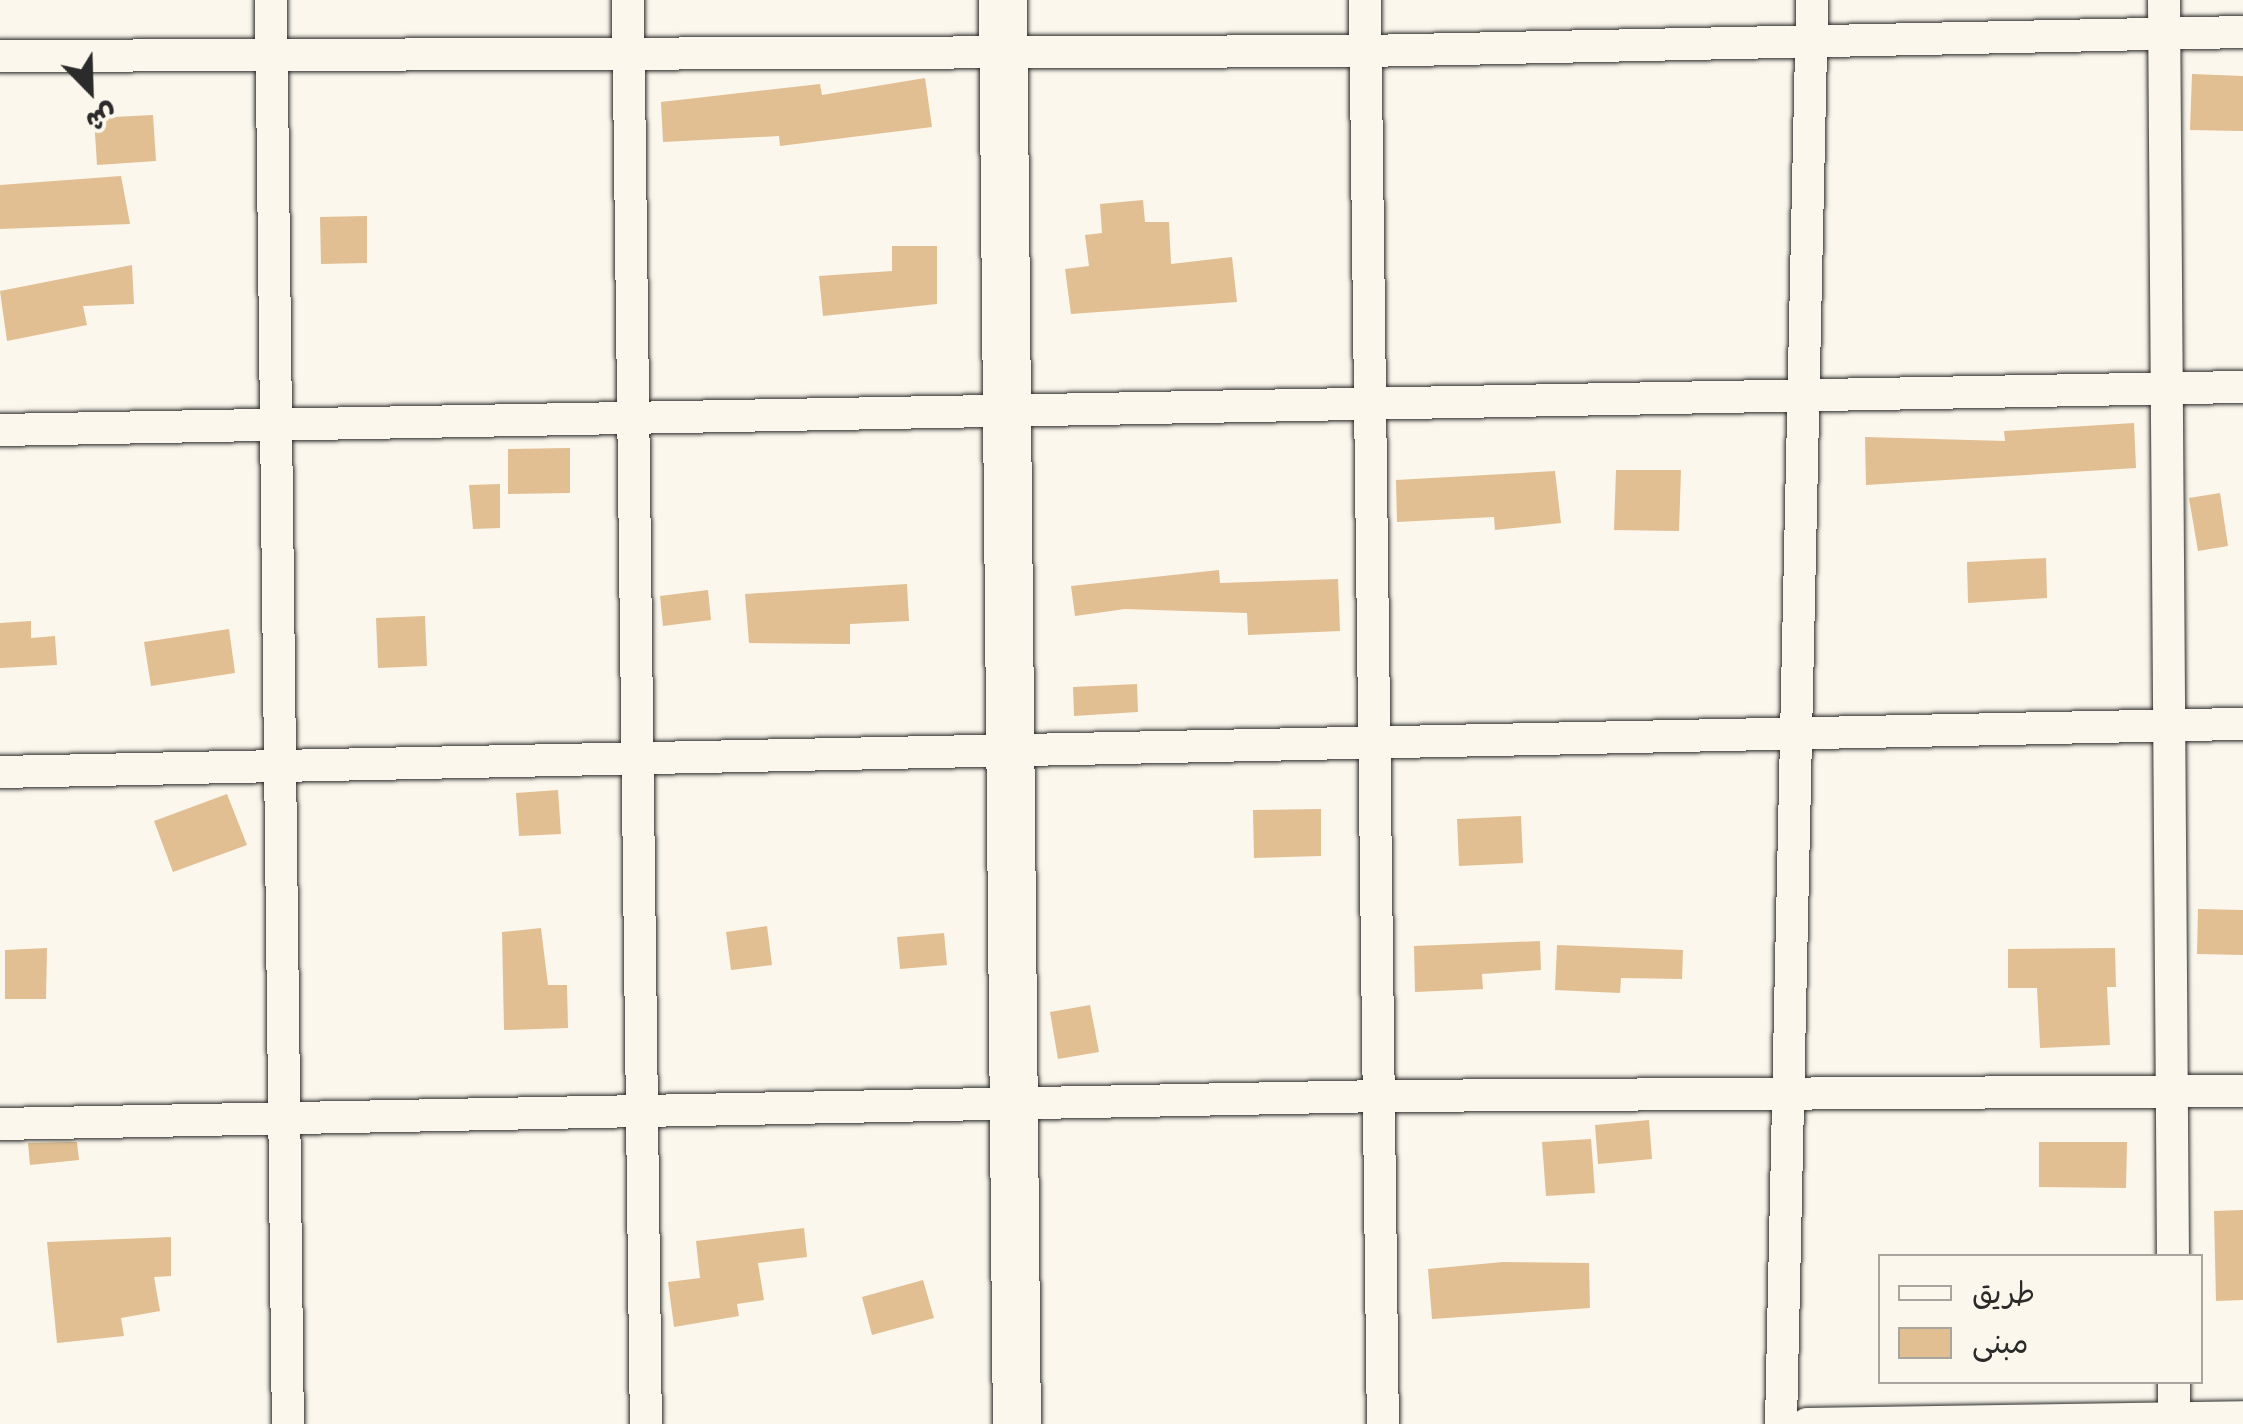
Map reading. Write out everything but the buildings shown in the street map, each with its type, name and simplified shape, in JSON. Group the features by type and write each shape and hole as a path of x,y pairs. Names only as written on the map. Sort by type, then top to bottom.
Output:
{"main road":[{"path":"1003,0 1006,749 1017,1424"}],"street":[{"path":"271,0 288,1424"},
{"path":"628,0 646,1424"},
{"path":"1365,0 1384,1424"},
{"path":"1781,1424 1812,0"},
{"path":"2164,0 2173,1254"},
{"path":"0,56 1003,47 1366,52 2243,32"},
{"path":"0,430 2243,387"},
{"path":"0,772 2243,724"},
{"path":"0,1124 644,1114 1379,1096 2172,1088 2243,1092"},
{"path":"2174,1384 2174,1421"},
{"path":"1806,1424 2243,1417"}]}
